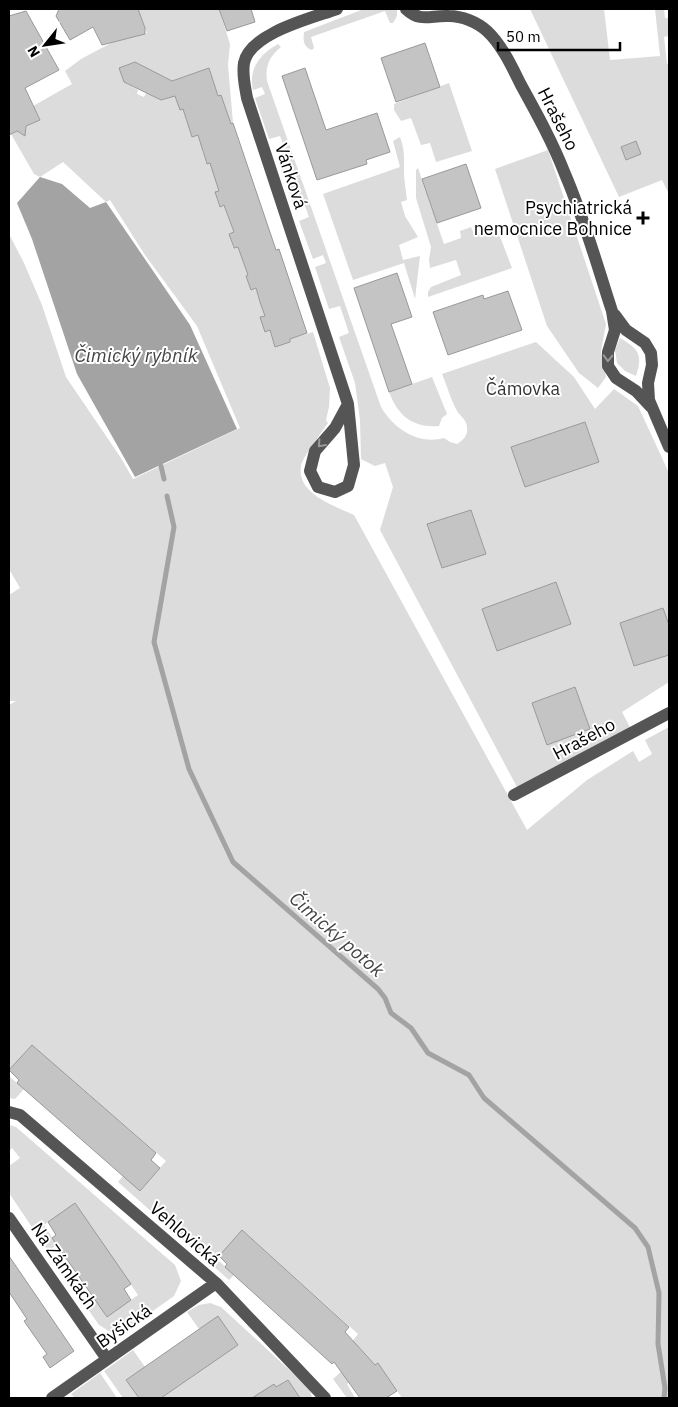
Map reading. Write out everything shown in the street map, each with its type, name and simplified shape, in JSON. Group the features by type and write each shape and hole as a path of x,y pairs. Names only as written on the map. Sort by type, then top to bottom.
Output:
{"street":[{"name":"Vánková","path":"337,9 270,34 254,45 244,62 243,77 247,98 348,404 354,465 348,486 335,492 318,487 310,471 314,451 335,428 348,404"},
{"name":"Hrašeho","path":"406,9 420,18 448,16 468,20 479,25 495,40 510,64 546,131 566,175 612,311 615,330 608,352 608,366 616,378 636,391 651,407"},
{"name":"Hrašeho","path":"612,311 626,330 645,343 651,353 652,365 647,392 651,407 669,447"},
{"name":"Hrašeho","path":"514,796 669,713"},
{"name":"Vehlovická","path":"9,1112 20,1115 216,1283 325,1398"},
{"name":"Na Zámkách","path":"9,1218 107,1359"},
{"name":"Byšická","path":"52,1398 216,1283"}],"green space":[{"path":"138,9 219,9 230,44 228,65 233,123 231,124 221,95 218,96 209,68 171,81 134,62 119,68 124,82 138,90 137,94 144,97 146,93 161,100 175,96 180,110 183,109 192,137 202,134 207,148 202,150 206,163 211,162 219,191 215,193 219,206 224,205 234,232 229,234 233,248 238,247 251,274 246,276 251,290 256,288 265,316 260,317 265,331 270,330 275,347 290,342 290,339 313,332 330,388 329,407 326,420 328,423 302,462 301,476 304,484 318,498 354,515 527,830 587,780 633,751 639,762 652,754 645,740 669,727 669,1398 402,1398 378,1363 347,1384 355,1398 347,1398 333,1379 363,1352 358,1346 351,1343 358,1334 242,1230 217,1259 234,1275 229,1280 118,1182 123,1176 140,1190 166,1161 32,1045 9,1071 9,705 16,701 9,701 9,595 20,588 9,569 9,234 42,305 66,377 133,479 240,428 197,326 145,255 110,200 106,202 63,162 40,177 34,174 11,134 17,131 21,134 26,132 26,126 40,120 33,106 72,84 65,71 81,59 113,42 147,33"},
{"path":"364,9 397,9 397,16 393,23 390,23 385,11 311,37 314,48 312,50 305,45 304,32"},
{"name":"Psychiatrická nemocnice Bohnice","path":"530,9 604,9 610,60 660,56 655,9 664,9 665,18 669,18 669,36 664,37 667,64 669,64 669,194 662,180 619,197","holes":["635,141 641,154 626,160 621,147"]},
{"name":"Čámovka","path":"278,44 281,47 273,54 269,62 267,81 381,407 386,415 400,428 416,437 434,440 444,438 457,444 466,436 467,425 455,407 442,374 536,342 574,377 595,409 614,389 638,406 669,473 669,625 663,608 620,623 634,666 669,655 669,682 622,712 632,731 518,789 380,530 393,487 385,463 375,466 361,459 360,420 355,383 339,337 349,333 340,306 329,309 315,267 326,263 323,255 313,259 299,221 309,217 304,203 294,206 286,182 296,179 294,173 283,176 280,166 290,162 280,136 269,139 255,98 265,94 262,87 253,90 252,75 254,69 261,57","holes":["585,422 599,462 525,487 512,447","471,510 486,553 442,568 427,525","556,582 571,624 497,651 482,609","575,687 590,729 547,744 532,703"]},
{"path":"449,83 472,151 436,162 430,143 421,145 411,118 401,121 394,110 394,104"},
{"path":"400,137 407,200 401,202 405,216 418,237 399,245 403,260 420,256 415,299 404,263 353,280 323,194 400,167 393,141"},
{"path":"548,150 606,324 601,351 606,377 598,388 579,373 547,326 495,169"},
{"path":"418,168 444,244 461,238 460,231 471,227 474,234 496,226 512,268 428,297 431,287 461,275 456,260 430,268 431,247 416,198 416,170"},
{"path":"620,338 632,346 638,353 639,363 636,376 625,371 617,363 615,350"},
{"path":"432,377 447,414 442,418 439,426 421,425 408,419 397,408 389,392"},
{"path":"9,1076 24,1089 15,1099 9,1098"},
{"path":"9,1125 16,1127 175,1265 181,1281 174,1296 126,1330 112,1333 99,1325 85,1305 95,1299 107,1317 138,1295 75,1203 44,1225 57,1245 48,1251 9,1193 9,1166 20,1158 12,1148 9,1151"},
{"path":"210,1303 221,1307 310,1389 312,1398 300,1398 287,1380 276,1387 274,1384 266,1389 269,1392 260,1398 256,1396 252,1398 161,1398 238,1345 199,1329 187,1312 199,1305"},
{"path":"133,1350 145,1367 126,1380 139,1398 123,1398 104,1371"},
{"path":"100,1373 117,1398 75,1398 71,1394"}],"water":[{"name":"Čimický rybník","path":"40,177 62,184 90,208 106,202 190,325 237,429 135,477 77,374 32,239 17,203"}],"building":[{"path":"59,9 138,9 145,28 145,34 102,45 93,27 70,40 56,16"},
{"path":"219,9 251,9 255,22 227,31"},
{"path":"26,11 59,70 25,88 40,120 26,126 25,136 17,131 9,135 9,16"},
{"path":"425,43 440,87 396,102 381,58"},
{"path":"135,62 172,81 209,68 218,96 221,95 231,124 233,123 276,250 279,249 307,333 275,347 270,330 265,332 260,317 265,316 256,288 251,290 238,247 234,248 229,234 234,232 224,205 220,207 215,192 219,191 210,163 207,164 198,135 192,137 183,109 180,110 175,96 161,100 124,82 119,68"},
{"path":"305,68 326,130 377,113 390,152 366,160 367,164 317,180 282,76"},
{"path":"636,141 641,154 626,160 621,147"},
{"path":"466,164 481,208 437,223 422,179"},
{"path":"397,273 412,317 391,324 412,384 389,392 354,288"},
{"path":"508,291 522,330 448,355 433,312 483,295 484,299"},
{"path":"585,422 599,462 525,487 511,447"},
{"path":"471,510 486,554 442,568 427,524"},
{"path":"556,582 571,624 497,651 482,609"},
{"path":"663,608 669,625 669,655 634,666 620,623"},
{"path":"575,687 590,729 547,745 532,703"},
{"path":"32,1045 156,1153 151,1160 160,1168 140,1191 17,1083 19,1080 9,1070"},
{"path":"75,1203 131,1284 124,1289 131,1300 107,1317 52,1238 56,1235 48,1222"},
{"path":"242,1230 349,1327 345,1332 375,1365 378,1363 397,1391 386,1398 360,1398 334,1362 332,1364 225,1267 227,1264 219,1256"},
{"path":"9,1256 74,1351 50,1368 43,1357 47,1354 24,1321 27,1319 9,1292"},
{"path":"218,1316 238,1345 161,1398 139,1398 126,1380"},
{"path":"288,1380 300,1398 252,1398 274,1384 276,1387"}],"waterway":[{"name":"Čimický potok","path":"161,466 164,479"},
{"name":"Čimický potok","path":"167,496 174,527 154,642 189,769 233,862 378,989 385,998 391,1013 411,1028 428,1053 469,1075 484,1098 635,1228 648,1247 659,1293 658,1344 665,1388 664,1398"}],"place":[{"name":"Psychiatrická nemocnice Bohnice","path":"643,218"}]}
